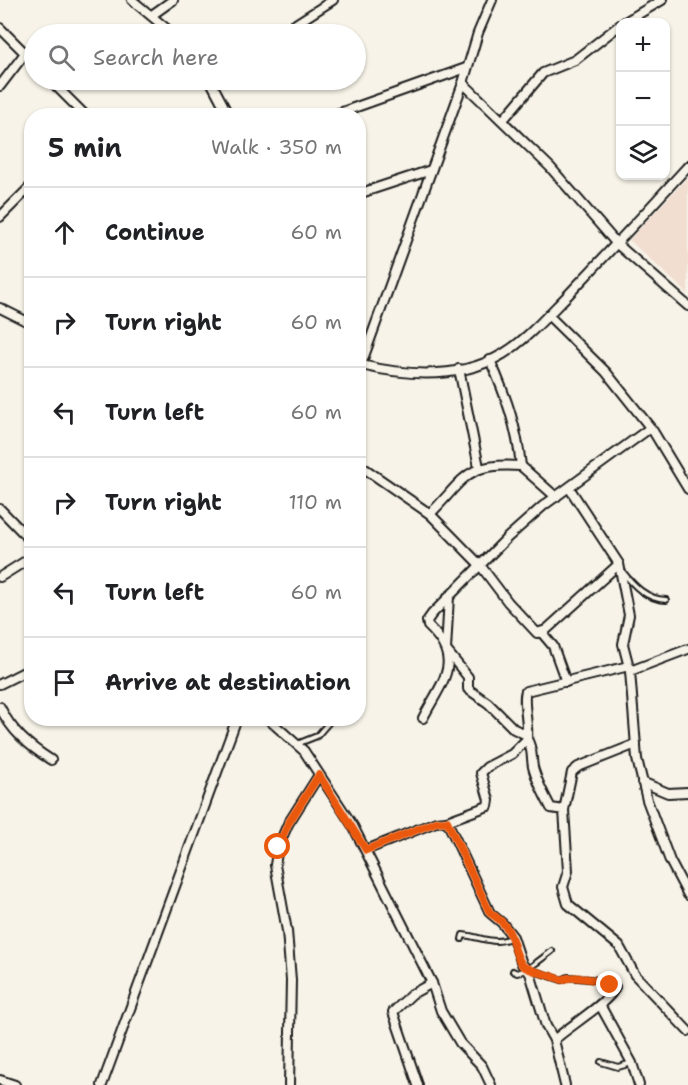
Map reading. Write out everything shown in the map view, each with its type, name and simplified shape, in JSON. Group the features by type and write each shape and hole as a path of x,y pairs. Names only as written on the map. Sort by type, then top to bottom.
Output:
{"street":[{"path":"132,0 162,24"},
{"path":"152,15 173,0"},
{"path":"296,24 333,0"},
{"path":"366,352 492,0"},
{"path":"632,18 662,0"},
{"path":"0,28 24,50"},
{"path":"503,120 543,73 575,60 616,29"},
{"path":"0,86 24,55"},
{"path":"353,108 466,68"},
{"path":"463,83 550,167 617,244 688,306"},
{"path":"59,90 76,108"},
{"path":"216,90 226,108"},
{"path":"366,370 429,375 490,360 504,353 548,315 688,166"},
{"path":"366,191 431,170"},
{"path":"0,217 23,194"},
{"path":"0,308 24,320"},
{"path":"548,315 606,372 650,428 688,489"},
{"path":"490,360 509,404 517,431 521,466 556,497"},
{"path":"459,369 480,467"},
{"path":"527,737 514,729 488,703 468,689 468,677 428,626 427,621 507,538 556,497 570,489 650,428"},
{"path":"430,514 470,471 480,467 521,466"},
{"path":"366,470 430,514 480,565 532,629 542,633 553,646 566,682"},
{"path":"570,489 619,566 629,615 623,644 630,669 636,744 642,782 670,861 688,895"},
{"path":"0,509 24,534"},
{"path":"0,577 24,562"},
{"path":"542,633 619,566"},
{"path":"423,718 449,666 446,650 449,596"},
{"path":"564,810 551,808 540,788 533,765 532,747 527,737 524,696 526,691 630,669 688,648"},
{"path":"0,684 24,672"},
{"path":"0,707 24,741 51,760"},
{"path":"102,1084 234,726"},
{"path":"276,726 304,751 366,850 432,983 441,1011 460,1043 482,1066 491,1085"},
{"path":"366,850 436,822 447,821 488,806 489,800 481,773 487,767 512,754 527,737"},
{"path":"636,744 578,767 572,772 564,810 568,871 563,887 568,904 619,946 635,975 688,1030"},
{"path":"289,1085 291,980 287,931 275,865 278,847 288,824 319,775"},
{"path":"642,782 669,793 688,792"},
{"path":"447,821 490,913 513,937 522,964 528,969 546,1026 554,1040 565,1085"},
{"path":"418,1085 393,1012 412,994 432,983"},
{"path":"554,1040 580,1017 600,1005 615,987"},
{"path":"600,1005 632,1063 639,1085"},
{"path":"0,1080 15,1085"}],"lane":[{"path":"619,566 636,588 650,596 666,600"},
{"path":"296,744 317,736 326,726"},
{"path":"462,939 464,935 474,936 495,943 513,937"},
{"path":"513,970 517,973 528,969 552,951"},
{"path":"528,969 545,972 562,980 568,977 599,980 615,987"},
{"path":"601,1062 618,1067 632,1063"}],"shaded area":[{"path":"688,177 688,294 629,240"}],"route":[{"path":"278,847 288,824 298,812 319,775 366,850 436,822 447,821 452,827 484,902 490,913 513,937 522,964 528,969 545,972 562,980 568,977 599,980 610,985"}]}
